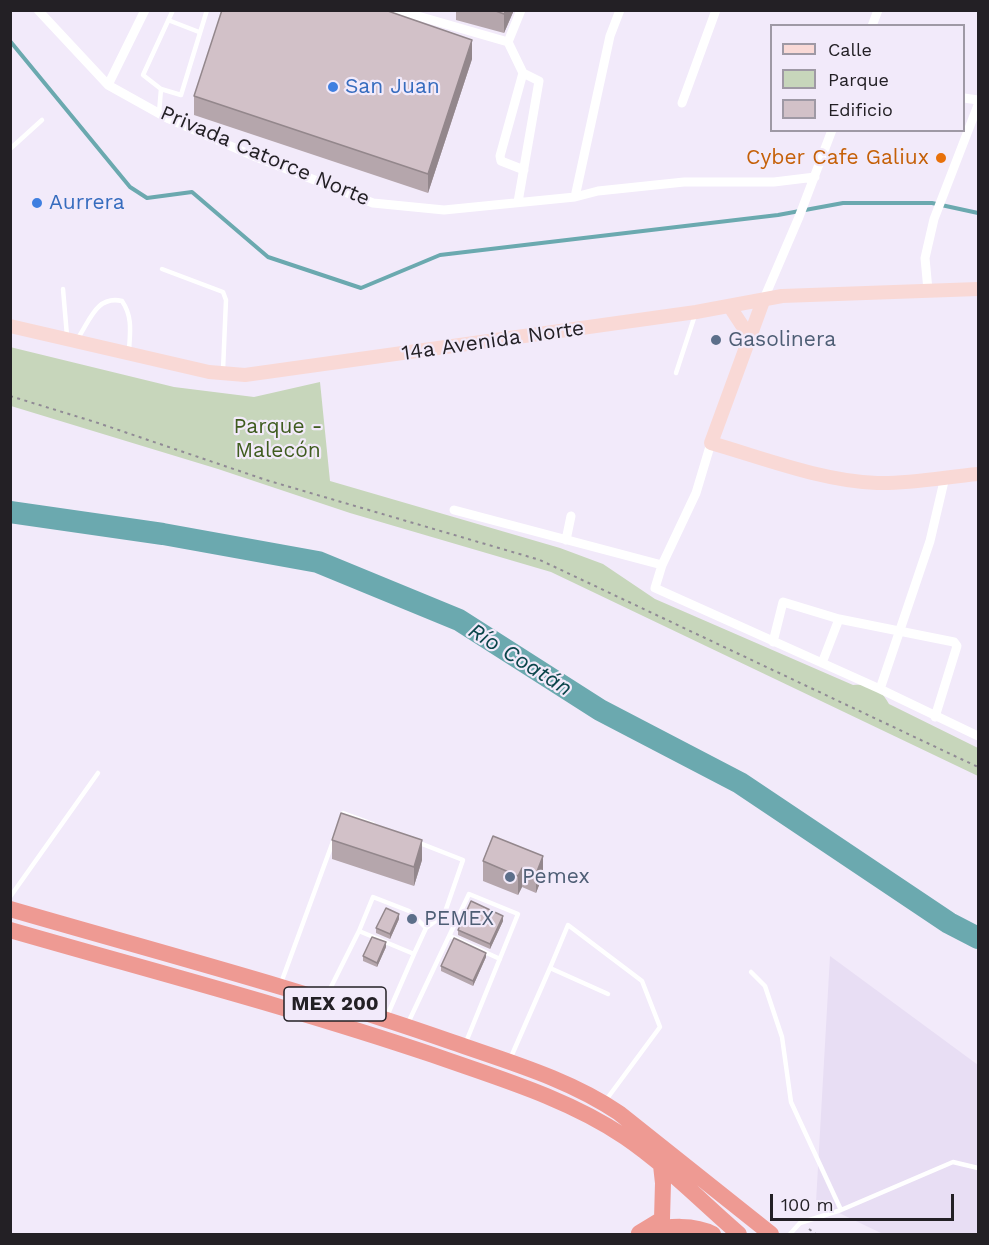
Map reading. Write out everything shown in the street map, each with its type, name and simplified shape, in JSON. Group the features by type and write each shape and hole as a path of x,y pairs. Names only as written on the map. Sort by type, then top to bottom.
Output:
{"highway":[{"name":"MEX 200","path":"10,909 279,988 378,1037 502,1079 553,1099 625,1137 661,1165 739,1234"},
{"name":"MEX 200","path":"10,930 273,1004 385,1020 509,1061 564,1083 604,1103 680,1160 771,1234"},
{"path":"639,1234 662,1219 661,1165"},
{"path":"639,1234 669,1226 707,1231 713,1234"}],"main road":[{"name":"14a Avenida Norte","path":"10,326 209,372 244,375 696,312 782,296 978,289"},
{"path":"763,301 711,443 812,472 876,483 978,474"},
{"path":"730,307 749,336"}],"street":[{"name":"Privada Catorce Norte","path":"38,10 108,85 159,113 251,155 373,203 444,210 575,197 598,191 684,182 774,182 815,177"},
{"path":"108,85 145,10"},
{"path":"397,10 508,42"},
{"path":"518,202 539,81 523,73 508,42 521,10"},
{"path":"575,197 610,36 620,10"},
{"path":"682,103 716,10"},
{"path":"523,73 500,156 501,161 506,164 524,170"},
{"path":"928,290 925,258 934,219 978,105"},
{"path":"763,301 799,217 831,132"},
{"path":"711,443 696,493 662,565 655,588 880,689 978,736"},
{"path":"880,689 930,541 945,477"},
{"path":"454,510 662,565"},
{"path":"566,540 571,516"},
{"path":"773,642 783,602 839,620 954,642 957,646 935,717"},
{"path":"822,663 839,620"}],"lane":[{"path":"173,10 143,75 161,89 181,95 207,10"},
{"path":"168,20 199,32"},
{"path":"159,113 161,89"},
{"path":"10,149 42,120"},
{"path":"162,269 223,292 226,300 223,373"},
{"path":"63,290 72,339"},
{"path":"72,339 99,306 106,300 113,299 122,302 128,309 130,323 128,353"},
{"path":"676,373 696,312"},
{"path":"10,897 98,773"},
{"path":"339,824 343,813 376,825"},
{"path":"273,1004 335,835"},
{"path":"378,1037 426,928 444,915 463,860 409,838"},
{"path":"400,1044 470,894 518,914 457,1064"},
{"path":"324,1010 329,991 373,897 409,911 426,928"},
{"path":"502,1079 568,925 642,981 660,1027 604,1103"},
{"path":"359,931 414,954"},
{"path":"450,936 500,959"},
{"path":"550,968 608,994"},
{"path":"751,972 765,986 782,1037 791,1102 841,1210"},
{"path":"790,1234 800,1223 841,1210 953,1162 978,1168"}],"path":[{"path":"10,396 266,480 540,560 978,767"},
{"path":"809,1229 816,1234"}],"shaded area":[{"path":"830,956 978,1065 978,1234 883,1234 816,1202"}],"green space":[{"name":"Parque - Malecón","path":"10,347 174,387 254,397 320,382 330,481 560,548 603,564 655,599 853,685 875,688 883,694 889,704 978,748 978,776 551,572 350,513 218,469 11,406"}],"building":[{"name":"San Juan","path":"222,10 385,10 472,40 428,174 194,96"},
{"path":"493,10 506,10 504,14"},
{"path":"341,813 422,840 414,867 332,840"},
{"path":"493,836 543,856 536,874 522,868 518,876 483,861"},
{"path":"471,901 503,916 490,944 458,930"},
{"path":"386,908 399,914 390,934 376,928"},
{"path":"372,937 386,942 377,963 363,956"},
{"path":"454,938 486,953 473,981 441,966"}],"waterway":[{"path":"10,41 130,187 147,198 192,192 268,257 361,288 440,255 778,215 843,203 932,203 978,213"},
{"name":"Río Coatán","path":"10,512 163,534 318,562 459,620 600,710 740,783 949,923 978,938"}],"place":[{"name":"San Juan","path":"333,87"},
{"name":"Cyber Cafe Galiux","path":"941,158"},
{"name":"Aurrera","path":"37,203"},
{"name":"Gasolinera","path":"716,340"},
{"name":"Pemex","path":"510,877"},
{"name":"PEMEX","path":"412,919"}]}
